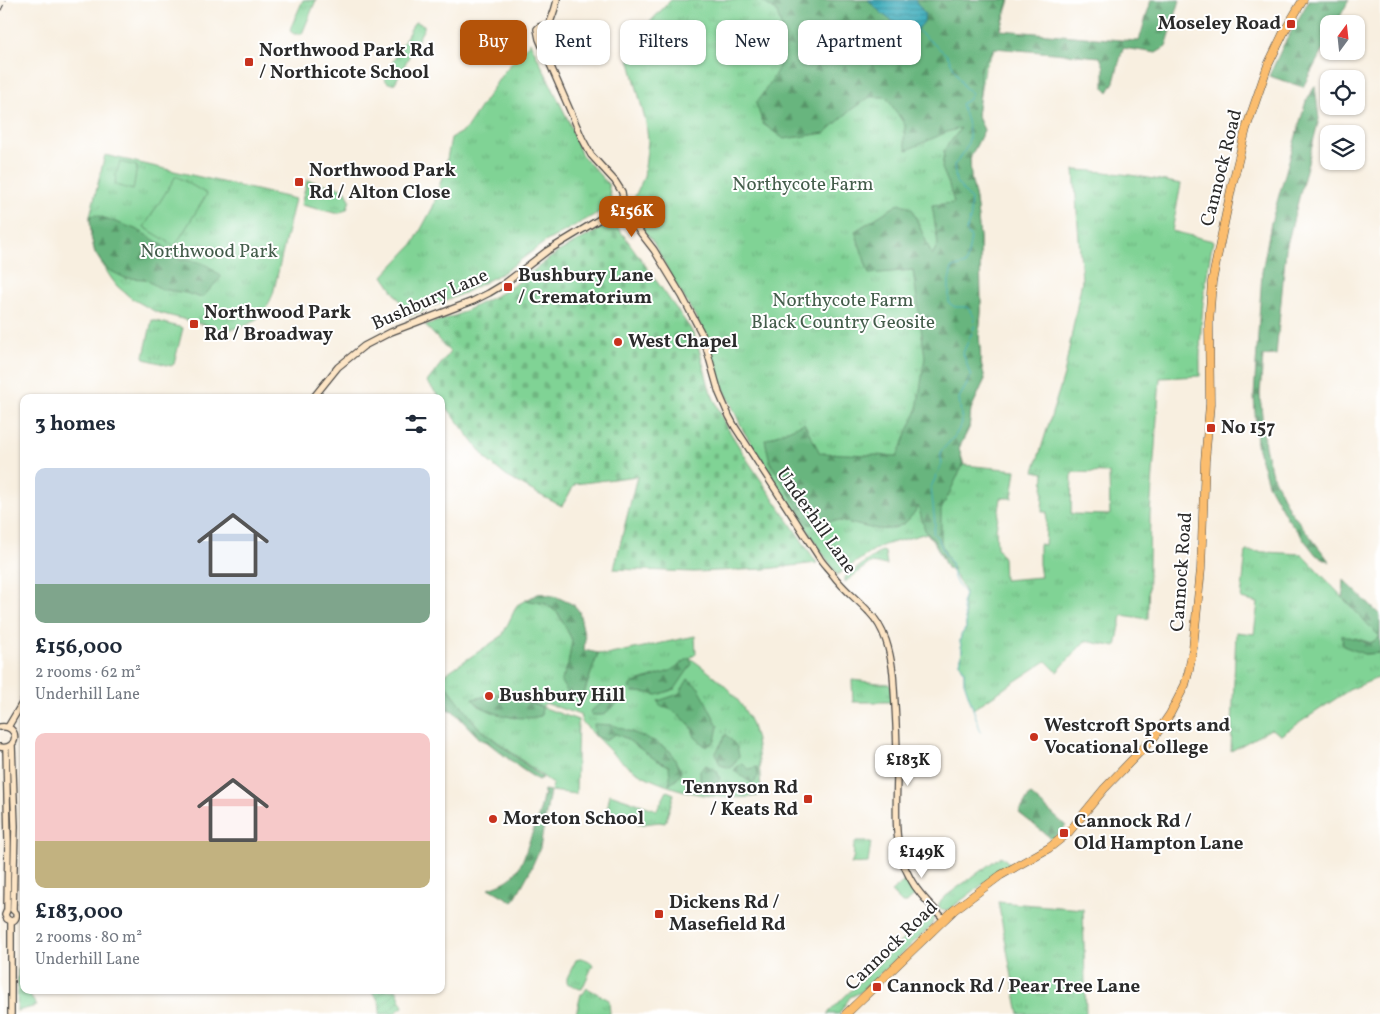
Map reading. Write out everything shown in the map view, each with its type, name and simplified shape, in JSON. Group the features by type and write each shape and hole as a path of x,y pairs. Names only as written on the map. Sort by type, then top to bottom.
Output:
{"highway":[{"name":"Cannock Road","path":"846,1014 959,906 985,886 1049,848 1068,833 1104,789 1155,736 1170,714 1185,685 1193,648 1201,569 1209,418 1208,331 1212,282 1230,190 1246,130 1268,65 1284,32 1303,0"}],"street":[{"path":"550,20 554,13 557,0"},
{"path":"549,65 591,155 615,181 622,192 622,199 618,208"},
{"name":"Underhill Lane","path":"618,208 654,250 682,296 699,328 707,348 719,393 735,427 822,562 838,581 871,613 884,634 892,659 898,762 898,838 900,852 913,884 944,919"},
{"name":"Bushbury Lane","path":"316,394 338,367 364,346 391,332 473,301 489,293 504,284 547,251 618,208"},
{"path":"8,727 20,707"},
{"path":"0,726 8,727 15,735 12,744 15,826 10,910 5,917 10,921"},
{"path":"10,910 3,748 12,744"},
{"path":"10,910 16,913 14,920 10,921"},
{"path":"10,921 11,1014"}],"green space":[{"path":"303,0 316,0 302,34 294,34 290,31 291,27"},
{"name":"Northycote Farm","path":"671,0 1010,0 995,48 984,68 977,115 984,130 970,158 971,178 976,200 980,237 981,312 979,334 981,363 985,379 971,409 969,428 959,448 964,465 1016,470 1012,498 1001,498 996,529 997,547 1003,558 1004,580 1041,577 1039,544 1045,545 1047,512 1042,512 1044,473 1034,471 1064,375 1082,280 1074,170 1128,175 1181,184 1172,231 1213,241 1203,308 1200,341 1200,376 1160,378 1150,514 1148,619 1122,615 1116,647 1085,641 1057,672 1046,661 973,709 964,682 964,671 960,663 962,651 961,635 966,628 963,604 965,594 951,570 953,569 927,533 884,545 837,575 744,432 724,389 700,324 652,240 628,211 644,177 648,140 646,123 631,65 706,65 706,20 652,20","holes":["1072,472 1109,473 1110,515 1071,514"]},
{"path":"761,0 1009,0 1000,30 1139,41 1151,0 1180,0 1166,47 1156,53 1123,48 1114,82 1108,92 1104,88 1104,67 1100,57 994,48 980,69 977,115 984,130 970,158 971,178 976,200 980,237 981,312 979,334 981,363 985,379 971,409 969,428 959,448 963,465 941,510 941,543 953,569 951,570 947,568 934,541 925,530 918,506 907,521 891,529 835,521 808,524 770,462 765,440 804,423 820,453 897,456 917,410 925,357 913,270 869,274 855,231 900,203 912,209 932,255 938,244 932,205 954,203 942,168 944,150 961,128 947,132 907,150 904,141 905,125 886,97 870,97 852,109 825,133 784,139 763,124 756,103 770,83 779,65 788,65 788,20 779,20 777,12"},
{"path":"1309,0 1349,0 1341,15 1320,15 1320,55 1303,87 1269,76 1283,46"},
{"path":"416,22 424,25 424,28 395,83 388,83 384,78"},
{"path":"530,42 537,56 537,65 541,65 569,122 581,154 608,184 611,198 598,213 545,242 504,272 464,293 410,316 383,276 413,244 433,207 446,164 451,138 465,130 510,65 527,65 527,45"},
{"path":"1315,86 1319,119 1286,249 1276,355 1263,356 1260,394 1265,447 1272,474 1289,509 1330,562 1316,555 1287,518 1268,484 1257,446 1254,396 1262,272 1271,223 1306,101"},
{"name":"Northwood Park","path":"105,155 295,199 273,294 260,316 241,327 224,330 156,312 131,298 117,286 95,253 91,236 90,216"},
{"path":"120,162 137,166 133,190 115,185"},
{"path":"176,176 207,194 175,246 144,227"},
{"path":"307,180 342,188 346,191 350,200 347,209 340,213 335,213 301,205"},
{"path":"96,215 138,230 162,245 180,260 202,263 221,277 202,298 161,289 145,279 125,278 107,269 95,253 91,236 90,216"},
{"path":"611,223 617,227 690,328 697,342 710,390 725,424 817,563 765,569 694,572 614,569 637,476 575,484 562,506 506,476 487,460 445,405 445,394 437,394 427,382 450,352 425,325 455,316 503,292 558,252"},
{"path":"152,320 183,328 174,364 171,366 145,359 144,356"},
{"path":"881,551 885,552 887,565 870,563 845,582 845,577"},
{"path":"1246,551 1302,554 1380,637 1371,643 1355,638 1364,654 1380,653 1380,677 1349,690 1281,735 1271,729 1231,751 1236,632 1254,634 1258,603 1241,599"},
{"path":"1344,580 1380,615 1380,637 1343,598"},
{"path":"540,593 557,597 574,605 579,611 585,638 584,650 598,653 583,696 579,700 568,693 561,682 568,665 572,640 558,613 546,604 526,600"},
{"path":"526,600 546,604 558,613 573,640 568,665 561,682 583,696 598,653 606,655 695,636 696,654 690,658 725,686 740,703 751,723 756,739 759,764 761,789 758,796 741,798 704,795 667,786 633,770 615,756 582,722 580,715 545,703 542,707 578,720 576,794 551,791 553,784 478,727 445,683 445,674 502,636 517,605","holes":["498,694 524,700 542,707 515,718 479,706 473,699"]},
{"path":"1342,635 1371,643 1380,637 1380,653 1364,654 1343,646"},
{"path":"689,658 692,664 675,689 657,695 633,692 629,688 631,684 670,671"},
{"path":"688,679 699,688 718,726 715,741 706,747 695,737 691,726 685,720 672,710 660,706 658,701 679,694"},
{"path":"852,680 888,684 891,686 892,702 853,702"},
{"path":"445,683 478,727 543,778 538,780 487,742 480,739 453,711 445,709"},
{"path":"624,692 624,698 603,715 592,715 590,711 616,694"},
{"path":"498,694 524,700 542,707 541,716 523,718 505,716 487,710 472,699"},
{"path":"594,724 613,725 654,741 670,751 681,771 677,779 669,785 669,766 656,760 625,738 616,734 605,740 595,736"},
{"path":"726,734 737,747 739,756 731,768 720,765 716,753"},
{"path":"742,763 748,769 757,767 758,776 753,784 734,771"},
{"path":"706,765 717,771 720,779 714,786 706,788 700,779 700,770"},
{"path":"544,790 550,791 540,848 513,902 489,888 507,880 518,868 542,803"},
{"path":"667,791 674,794 665,823 637,825 642,822 640,818 628,817 624,821 606,815 610,794 657,810"},
{"path":"1030,794 1066,826 1052,839 1019,813"},
{"path":"856,842 871,842 868,863 851,864"},
{"path":"1001,856 1010,864 947,911 941,910 939,903 946,896"},
{"path":"906,881 916,894 907,903 902,903 891,892"},
{"path":"998,902 1083,909 1086,1014 1019,1014"},
{"path":"932,911 936,916 932,925 861,992 850,997 839,1014 827,1014"},
{"path":"579,958 591,962 593,965 582,989 567,983 567,978 576,960"},
{"path":"18,969 20,970 20,994 29,994 37,1006 17,1011"},
{"path":"587,988 609,1000 610,1014 576,1014 581,994"},
{"path":"374,994 398,994 403,1007 393,1014 380,1014 380,1007"}],"water":[{"path":"868,0 915,0 925,14 924,22 921,25 921,20 892,20"}],"waterway":[{"path":"921,33 947,55 964,87 972,93 968,100 961,104 969,129 968,143 961,157 954,165 956,182 971,200 971,216 966,231 971,238 966,264 952,268 949,281 949,303 955,307 967,307 975,318 974,328 963,353 971,377 959,398 962,423 955,436 940,452 942,464 931,487 935,524 933,533 951,562 954,579 965,594 962,603 966,628 961,635 962,651 960,663 964,671 964,682 981,732"}],"railway":[{"path":"0,12 6,0"}],"place":[{"name":"Moseley Road","path":"1291,24"},
{"name":"Northwood Park Rd / Northicote School","path":"249,62"},
{"name":"Northwood Park Rd / Alton Close","path":"299,182"},
{"name":"Bushbury Lane / Crematorium","path":"508,287"},
{"name":"Northwood Park Rd / Broadway","path":"194,324"},
{"name":"West Chapel","path":"618,342"},
{"name":"No 157","path":"1211,428"},
{"name":"Bushbury Hill","path":"489,696"},
{"name":"Westcroft Sports and Vocational College","path":"1034,737"},
{"name":"Tennyson Rd / Keats Rd","path":"808,799"},
{"name":"Moreton School","path":"493,819"},
{"name":"Cannock Rd / Old Hampton Lane","path":"1064,833"},
{"name":"Dickens Rd / Masefield Rd","path":"659,914"},
{"name":"Cannock Rd / Pear Tree Lane","path":"877,987"}],"park label":[{"name":"Northycote Farm Black Country Geosite","path":"843,312"}]}
